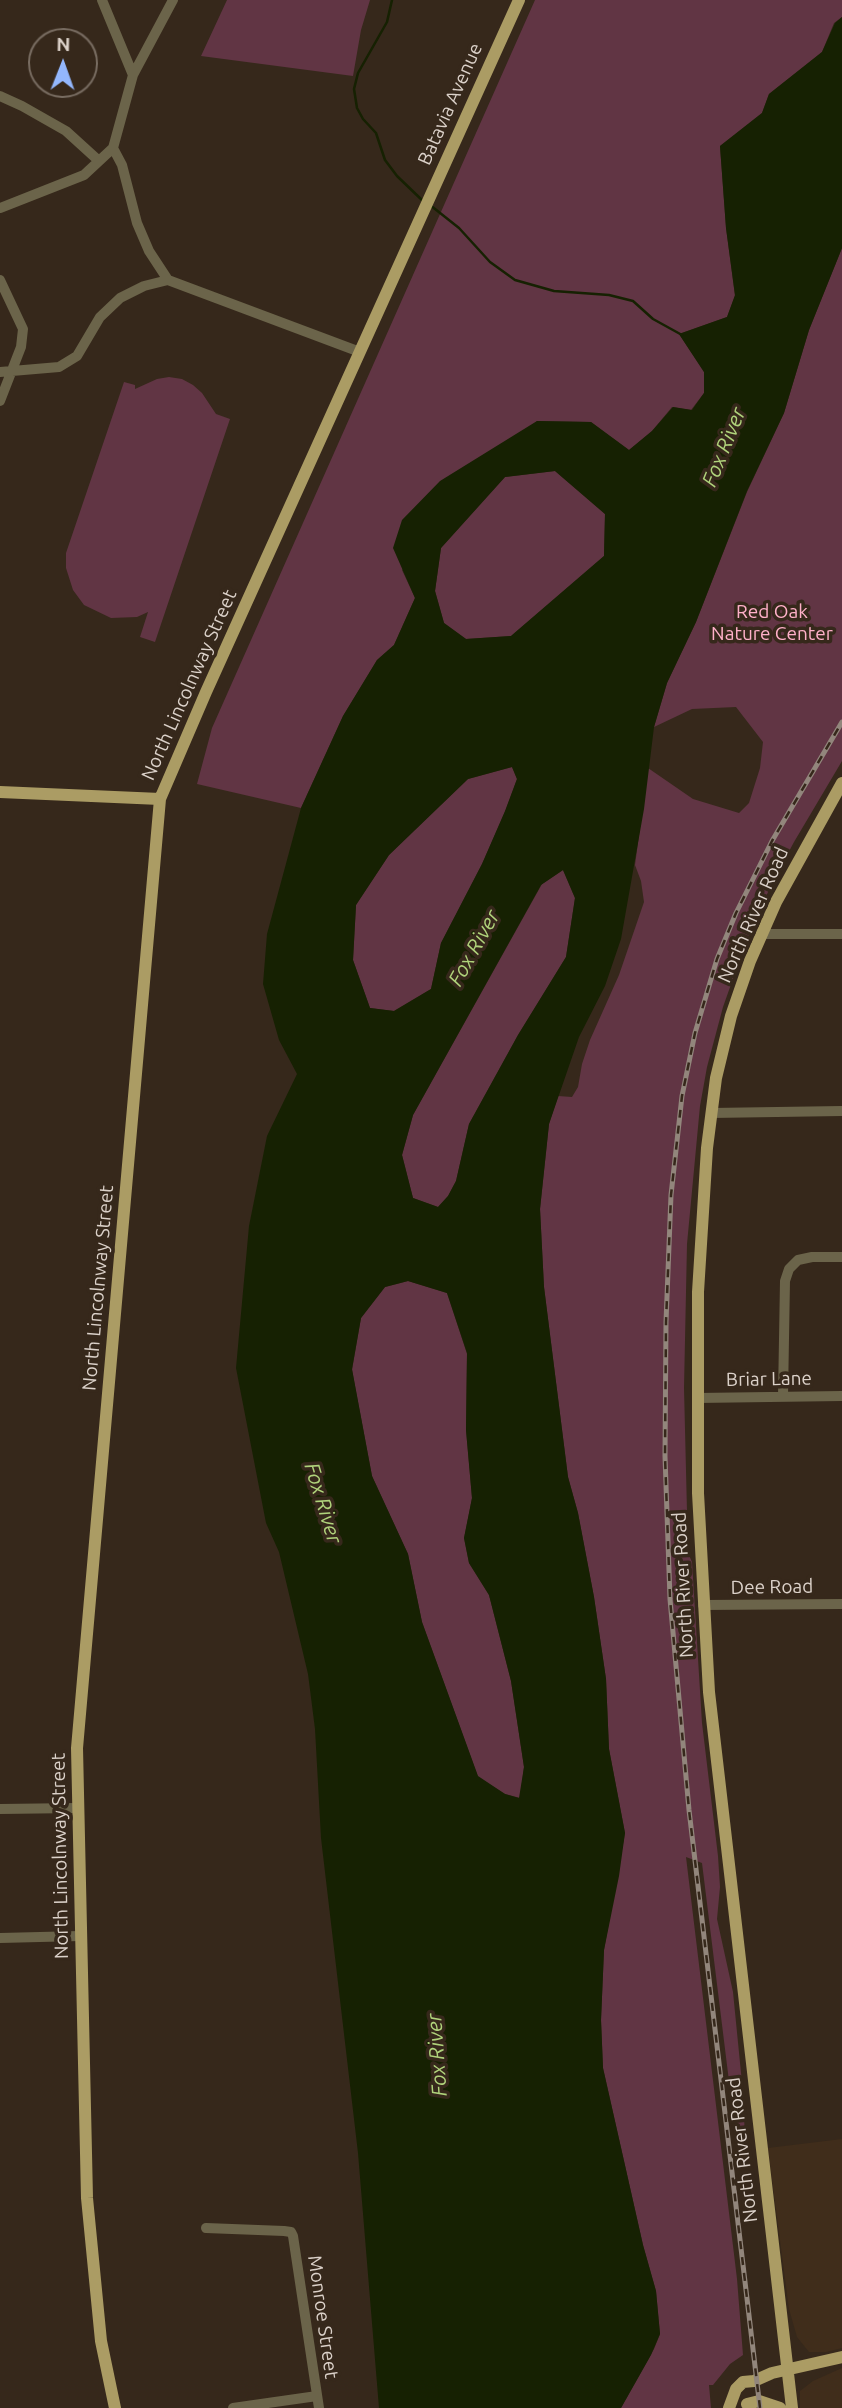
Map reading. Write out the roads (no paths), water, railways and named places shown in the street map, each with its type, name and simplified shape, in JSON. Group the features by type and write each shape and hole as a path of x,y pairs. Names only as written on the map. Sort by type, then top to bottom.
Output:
{"main road":[{"name":"Batavia Avenue","path":"417,225 519,0"},
{"name":"North Lincolnway Street","path":"115,2408 102,2341 88,2220 77,1748 160,799 417,225"},
{"name":"North River Road","path":"792,2408 716,1765 703,1605 697,1481 698,1292 701,1220 711,1112 731,1016 761,934 792,870 840,789"},
{"path":"0,792 160,799"},
{"path":"729,2408 736,2389 743,2382 842,2357"},
{"path":"746,2406 755,2391 754,2381"},
{"path":"746,2406 760,2401 780,2408"}],"street":[{"path":"102,0 133,75"},
{"path":"0,208 67,184 84,175 113,148 133,75 173,0"},
{"path":"0,96 66,131 99,161"},
{"path":"113,148 122,165 137,223 149,251 168,280"},
{"path":"5,372 59,367 77,356 100,317 120,298 144,286 168,280 360,352"},
{"path":"0,281 23,329 21,347 5,372 0,401"},
{"path":"761,934 842,934"},
{"path":"711,1112 842,1111"},
{"path":"783,1396 785,1281 789,1269 798,1260 842,1256"},
{"name":"Briar Lane","path":"697,1398 842,1396"},
{"name":"Dee Road","path":"703,1605 842,1604"},
{"path":"0,1809 77,1808"},
{"path":"0,1938 80,1936"},
{"name":"Monroe Street","path":"206,2228 290,2232 319,2408"},
{"path":"233,2408 317,2396"}],"water":[{"name":"Fox River","path":"842,17 842,248 809,330 784,413 747,491 696,622 667,683 654,727 644,809 621,939 605,986 579,1037 549,1124 540,1209 544,1287 568,1477 578,1513 594,1597 606,1679 609,1749 625,1833 604,1950 601,2020 603,2068 656,2291 660,2334 621,2408 379,2408 358,2153 321,1838 315,1729 308,1674 279,1552 266,1523 236,1368 249,1226 267,1136 297,1074 279,1040 263,984 267,934 301,808 343,716 377,660 394,645 415,598 393,548 402,520 440,481 537,421 591,422 629,450 652,431 673,407 692,410 704,393 704,372 679,334 727,317 735,295 726,228 720,146 762,113 769,94 822,52 835,23","holes":["555,471 605,514 604,556 511,636 466,639 444,623 435,591 441,548 505,477","512,767 517,779 482,864 441,943 431,989 394,1011 370,1008 353,960 356,905 389,855 468,779","563,870 575,898 566,957 518,1035 469,1124 456,1181 448,1196 438,1207 413,1198 402,1155 413,1115 541,885","408,1281 447,1293 467,1353 466,1430 472,1498 464,1538 469,1563 489,1595 511,1681 524,1767 519,1798 505,1794 478,1776 422,1622 408,1554 372,1476 352,1369 361,1318 385,1287"]}],"waterway":[{"path":"392,0 387,22 358,73 354,89 357,108 376,133 385,160 424,202"},
{"path":"430,205 459,228 490,262 515,280 554,291 609,295 633,301 653,319 682,335"}],"railway":[{"path":"760,2408 689,1810 670,1599 665,1456 671,1195 682,1096 695,1033 717,959 736,913 772,841 842,722"}],"park label":[{"name":"Red Oak Nature Center","path":"772,623"}]}
